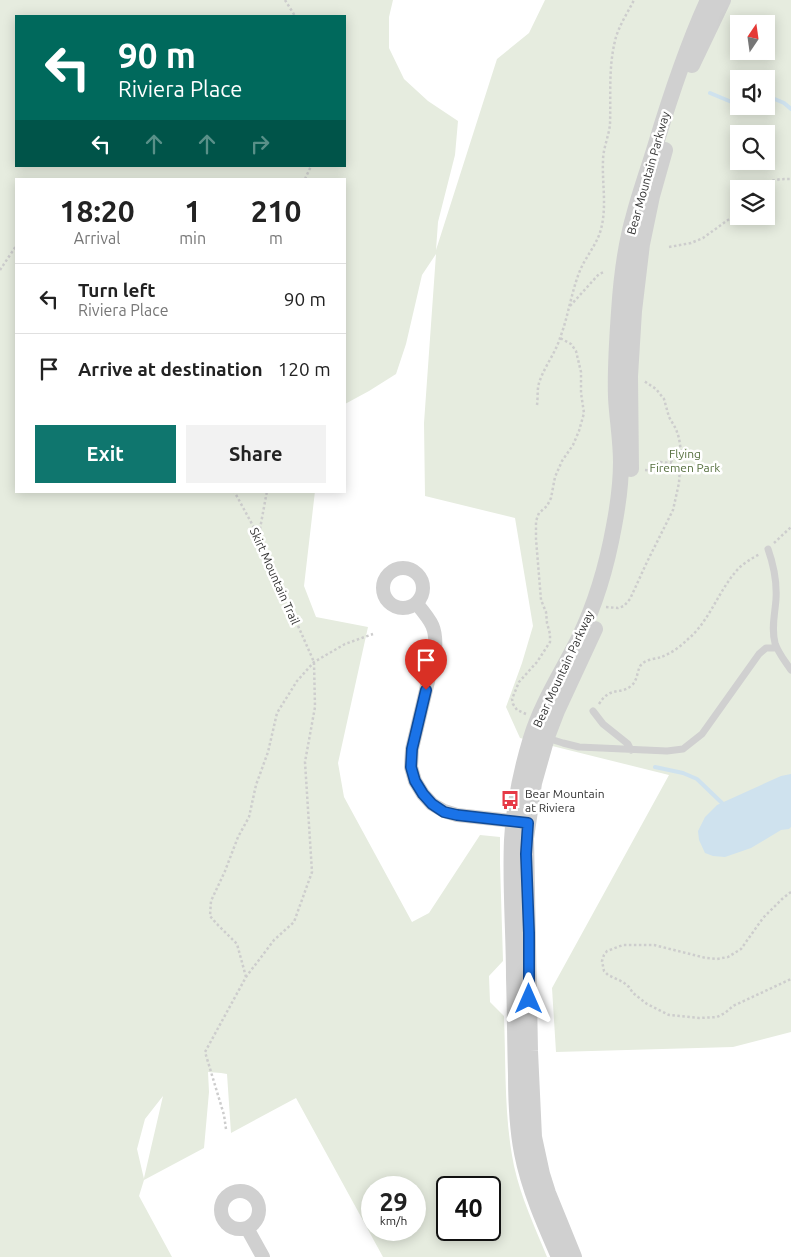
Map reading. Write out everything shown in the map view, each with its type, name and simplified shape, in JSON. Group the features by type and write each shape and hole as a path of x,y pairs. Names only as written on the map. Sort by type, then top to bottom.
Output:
{"street":[{"name":"Bear Mountain Parkway","path":"574,1257 548,1193 534,1137 530,1051 526,854 521,822 520,781 533,732 544,705 588,619 604,573 614,528 620,481 621,460 616,374 619,310 628,242 633,217 669,100 708,0"},
{"name":"Bear Mountain Parkway","path":"559,1257 534,1198 521,1147 514,1017 512,857 547,738 557,711 588,646 614,576 624,530 631,483 631,353 642,244 652,196 679,103 693,63 724,0"},
{"path":"418,604 434,626 436,638 435,652 412,749 411,767 415,781 432,804 444,812 521,822"},
{"path":"247,1228 263,1257"}],"lane":[{"path":"768,549 774,565 776,582 773,631 776,648 791,670"},
{"path":"547,738 579,747 667,751 683,748 702,734 759,654 766,648 776,648"},
{"path":"593,711 604,724 628,744 630,750"}],"path":[{"path":"285,0 294,15"},
{"path":"537,405 542,374 560,338 579,272 601,230 604,216 603,160 610,126 609,85 612,59 616,38 634,0"},
{"path":"774,180 791,179"},
{"path":"669,247 691,243 703,238 730,218"},
{"path":"0,270 15,248"},
{"path":"570,307 599,274 604,272"},
{"path":"527,714 517,710 512,699 519,682 538,662 550,642 546,612 541,600 536,521 539,513 547,506 555,477 580,431 584,413 581,393 581,372 576,351 571,344 560,338"},
{"path":"604,607 618,608 630,599 673,510 678,492 682,451 679,438 676,429 668,417 664,399 643,380"},
{"path":"672,472 672,454 682,451"},
{"path":"660,462 672,463"},
{"path":"644,470 681,473"},
{"name":"Skirt Mountain Trail","path":"235,493 258,535 314,662"},
{"path":"258,535 267,493"},
{"path":"593,711 606,695 632,686 638,669 646,660 661,657 687,641 697,630 739,569 768,549 791,527"},
{"path":"246,977 237,944 210,916 211,901 238,837 249,817 256,785 268,752 277,713 297,681 314,662 345,644 373,634"},
{"path":"226,1128 205,1052 246,977 274,940 294,922 312,872 305,762 315,707 314,662"},
{"path":"791,892 763,918 741,949 735,954 717,958 706,958 654,945 623,945 608,951 604,955 602,966 608,975 623,982 647,1004 668,1015 699,1018 717,1017 733,1006 791,979"}],"green space":[{"name":"Flying Firemen Park","path":"0,0 393,0 389,17 389,48 404,79 428,101 458,121 455,155 438,222 436,250 497,59 529,33 545,0 791,0 791,1032 733,1047 556,1052 552,988 669,775 520,738 506,707 533,626 515,518 425,496 424,423 436,254 422,275 406,344 396,374 346,403 346,178 15,178 15,493 315,493 304,586 316,617 368,627 338,763 344,797 412,922 429,913 480,835 500,837 503,961 489,976 490,1002 504,1016 508,1129 514,1166 524,1201 547,1257 383,1257 374,1241 426,1241 426,1176 361,1176 361,1217 296,1098 231,1133 227,1074 208,1072 209,1092 204,1148 144,1180 139,1196 172,1257 0,1257","holes":["163,1096 144,1179 137,1149 145,1119"]}],"water":[{"path":"791,774 791,827 789,829 781,830 751,848 725,857 705,853 699,840 698,831 705,817 717,805 781,776"}],"waterway":[{"path":"710,93 730,101"},
{"path":"775,99 791,109"},
{"path":"655,767 683,773 697,779 722,803"}],"place":[{"name":"Bear Mountain at Riviera","path":"510,800"}],"route":[{"path":"426,690 412,749 411,767 415,781 423,794 432,804 444,812 528,823 526,854 529,999"}]}
